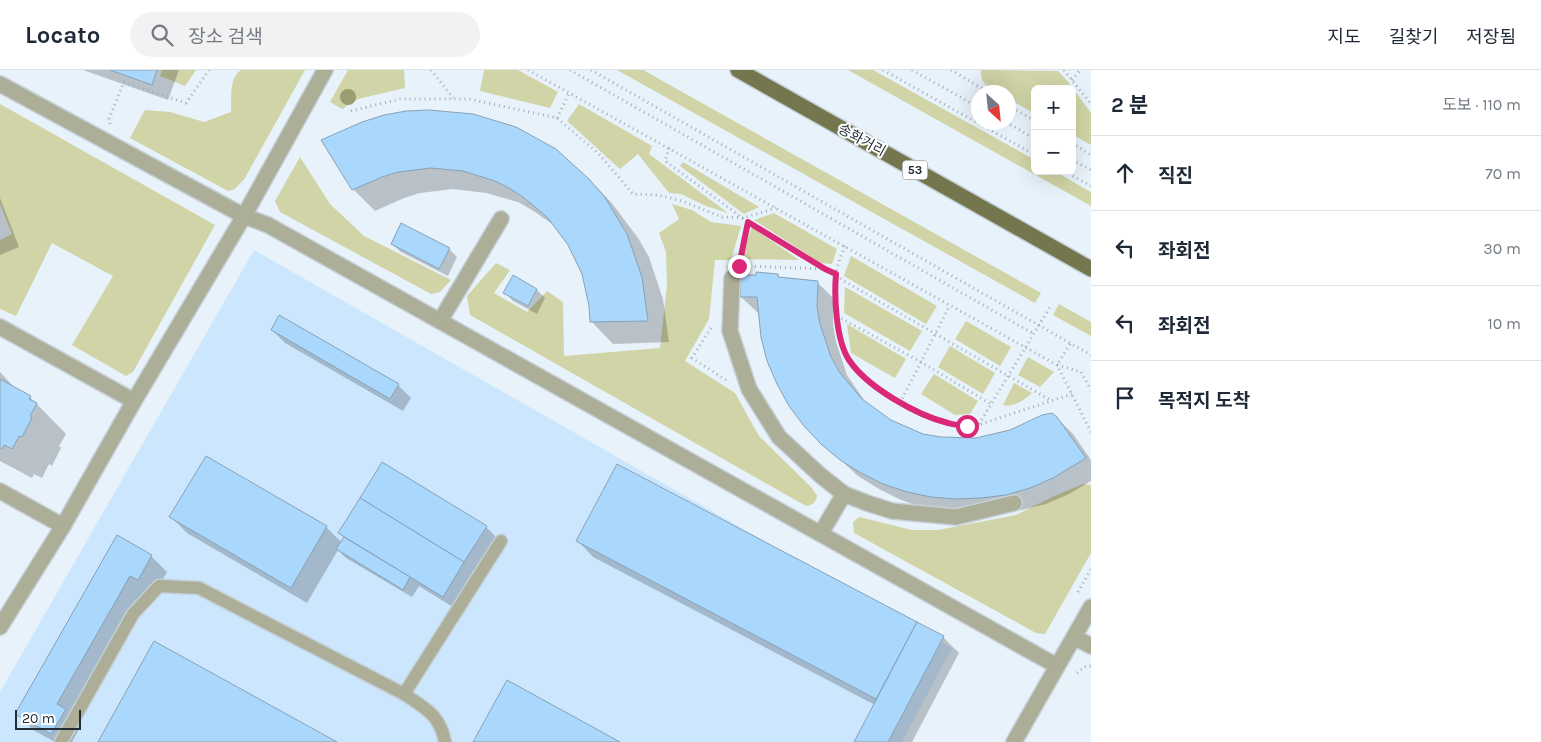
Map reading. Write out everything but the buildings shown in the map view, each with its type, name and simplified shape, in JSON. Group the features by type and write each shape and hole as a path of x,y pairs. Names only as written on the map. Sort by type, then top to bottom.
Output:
{"main road":[{"name":"송화거리","path":"738,70 1091,269"}],"street":[{"path":"0,627 63,526 134,401 244,216 325,70"},
{"path":"0,84 244,216 268,225 1057,666"},
{"path":"440,321 501,219"},
{"path":"735,272 730,330 749,389 779,437 820,475 844,494 892,510 956,517 1014,503"},
{"path":"0,327 134,401"},
{"path":"0,491 63,526"},
{"path":"821,533 844,494"},
{"path":"1014,742 1091,607"},
{"path":"1074,637 1091,646"}],"lane":[{"path":"404,694 501,541"},
{"path":"61,742 133,614 159,586 199,588 404,694 433,714 443,729 445,742"}],"path":[{"path":"112,132 109,119 124,82 186,103 209,70"},
{"path":"431,70 453,99"},
{"path":"528,70 1057,365 1081,372 1091,390"},
{"path":"570,70 1034,334"},
{"path":"591,70 1091,355"},
{"path":"883,70 1031,153"},
{"path":"912,70 971,103"},
{"path":"951,70 958,72 978,85"},
{"path":"1064,70 1090,102"},
{"path":"1072,80 1080,70"},
{"path":"557,118 569,93"},
{"path":"351,111 400,99 470,99 557,118 598,154 633,194 658,195 682,201 722,217 743,218 776,208"},
{"path":"1016,110 1031,119"},
{"path":"1016,128 1031,137"},
{"path":"1076,146 1091,155"},
{"path":"669,148 665,161 748,222 836,274 844,281 1052,401"},
{"path":"1076,162 1091,170"},
{"path":"1071,175 1091,186"},
{"path":"735,272 748,222"},
{"path":"845,246 836,274 834,296 843,346 849,360 869,381 900,403 949,424 978,425 1072,394"},
{"path":"900,403 950,305"},
{"path":"978,425 1050,307"},
{"path":"837,316 921,362 991,404"},
{"path":"1057,365 1070,344"},
{"path":"1057,365 1091,432"},
{"path":"1078,594 1091,569"},
{"path":"1073,679 1078,671 1084,667 1091,666"}],"shaded area":[{"path":"254,250 952,648 902,742 0,742 0,692"}],"green space":[{"path":"162,70 196,70 185,86 160,76"},
{"path":"241,70 305,70 245,178 235,189 228,191 130,138 145,110 170,112 204,122 231,112 232,84"},
{"path":"348,70 404,70 405,88 358,99 342,109 330,102"},
{"path":"484,70 518,70 558,92 550,108 480,91"},
{"path":"617,70 643,70 1041,293 1035,303"},
{"path":"848,70 873,70 971,124 971,130 981,130 1031,158 1031,172"},
{"path":"981,70 1058,71 1070,85 1031,85 1031,112 1016,103 1016,85 986,85 981,76"},
{"path":"1076,93 1091,113 1091,145 1076,136"},
{"path":"0,104 215,225 133,372 126,376 72,345 113,276 52,243 16,316 0,309 0,240 12,234 0,204"},
{"path":"579,104 652,146 649,154 728,213 706,206 681,194 669,193 638,154 620,169 567,121"},
{"path":"300,157 330,204 364,236 451,280 440,292 431,294 280,212 275,201"},
{"path":"683,162 759,207 744,214 680,166"},
{"path":"1036,175 1061,175 1091,192 1091,206"},
{"path":"672,204 692,210 711,222 741,226 731,260 715,260 709,319 685,361 735,393 759,436 812,488 817,496 812,504 806,506 470,315 467,296 496,263 510,270 494,293 527,312 547,291 563,302 564,356 660,348 667,285 666,252 659,233 679,219"},
{"path":"774,213 837,249 832,264 821,263 754,220"},
{"path":"752,227 799,260 741,259"},
{"path":"851,256 937,306 926,324 844,276"},
{"path":"845,287 922,331 910,351 844,313"},
{"path":"1059,304 1091,322 1091,336 1053,315"},
{"path":"966,321 1011,347 1000,366 955,339"},
{"path":"847,324 906,359 895,378 851,353"},
{"path":"950,346 995,373 983,394 938,367"},
{"path":"1028,357 1054,372 1040,387 1018,375"},
{"path":"934,374 978,401 970,414 955,415 921,394"},
{"path":"1014,383 1032,393 1018,403 1007,406 1003,405"},
{"path":"1083,484 1091,485 1091,553 1045,634 1036,633 854,533 853,522 859,517 912,530 938,530 1016,515"}],"route":[{"path":"739,266 748,222 836,274 834,296 837,316 843,346 849,360 869,381 900,403 949,424 967,426"}]}
